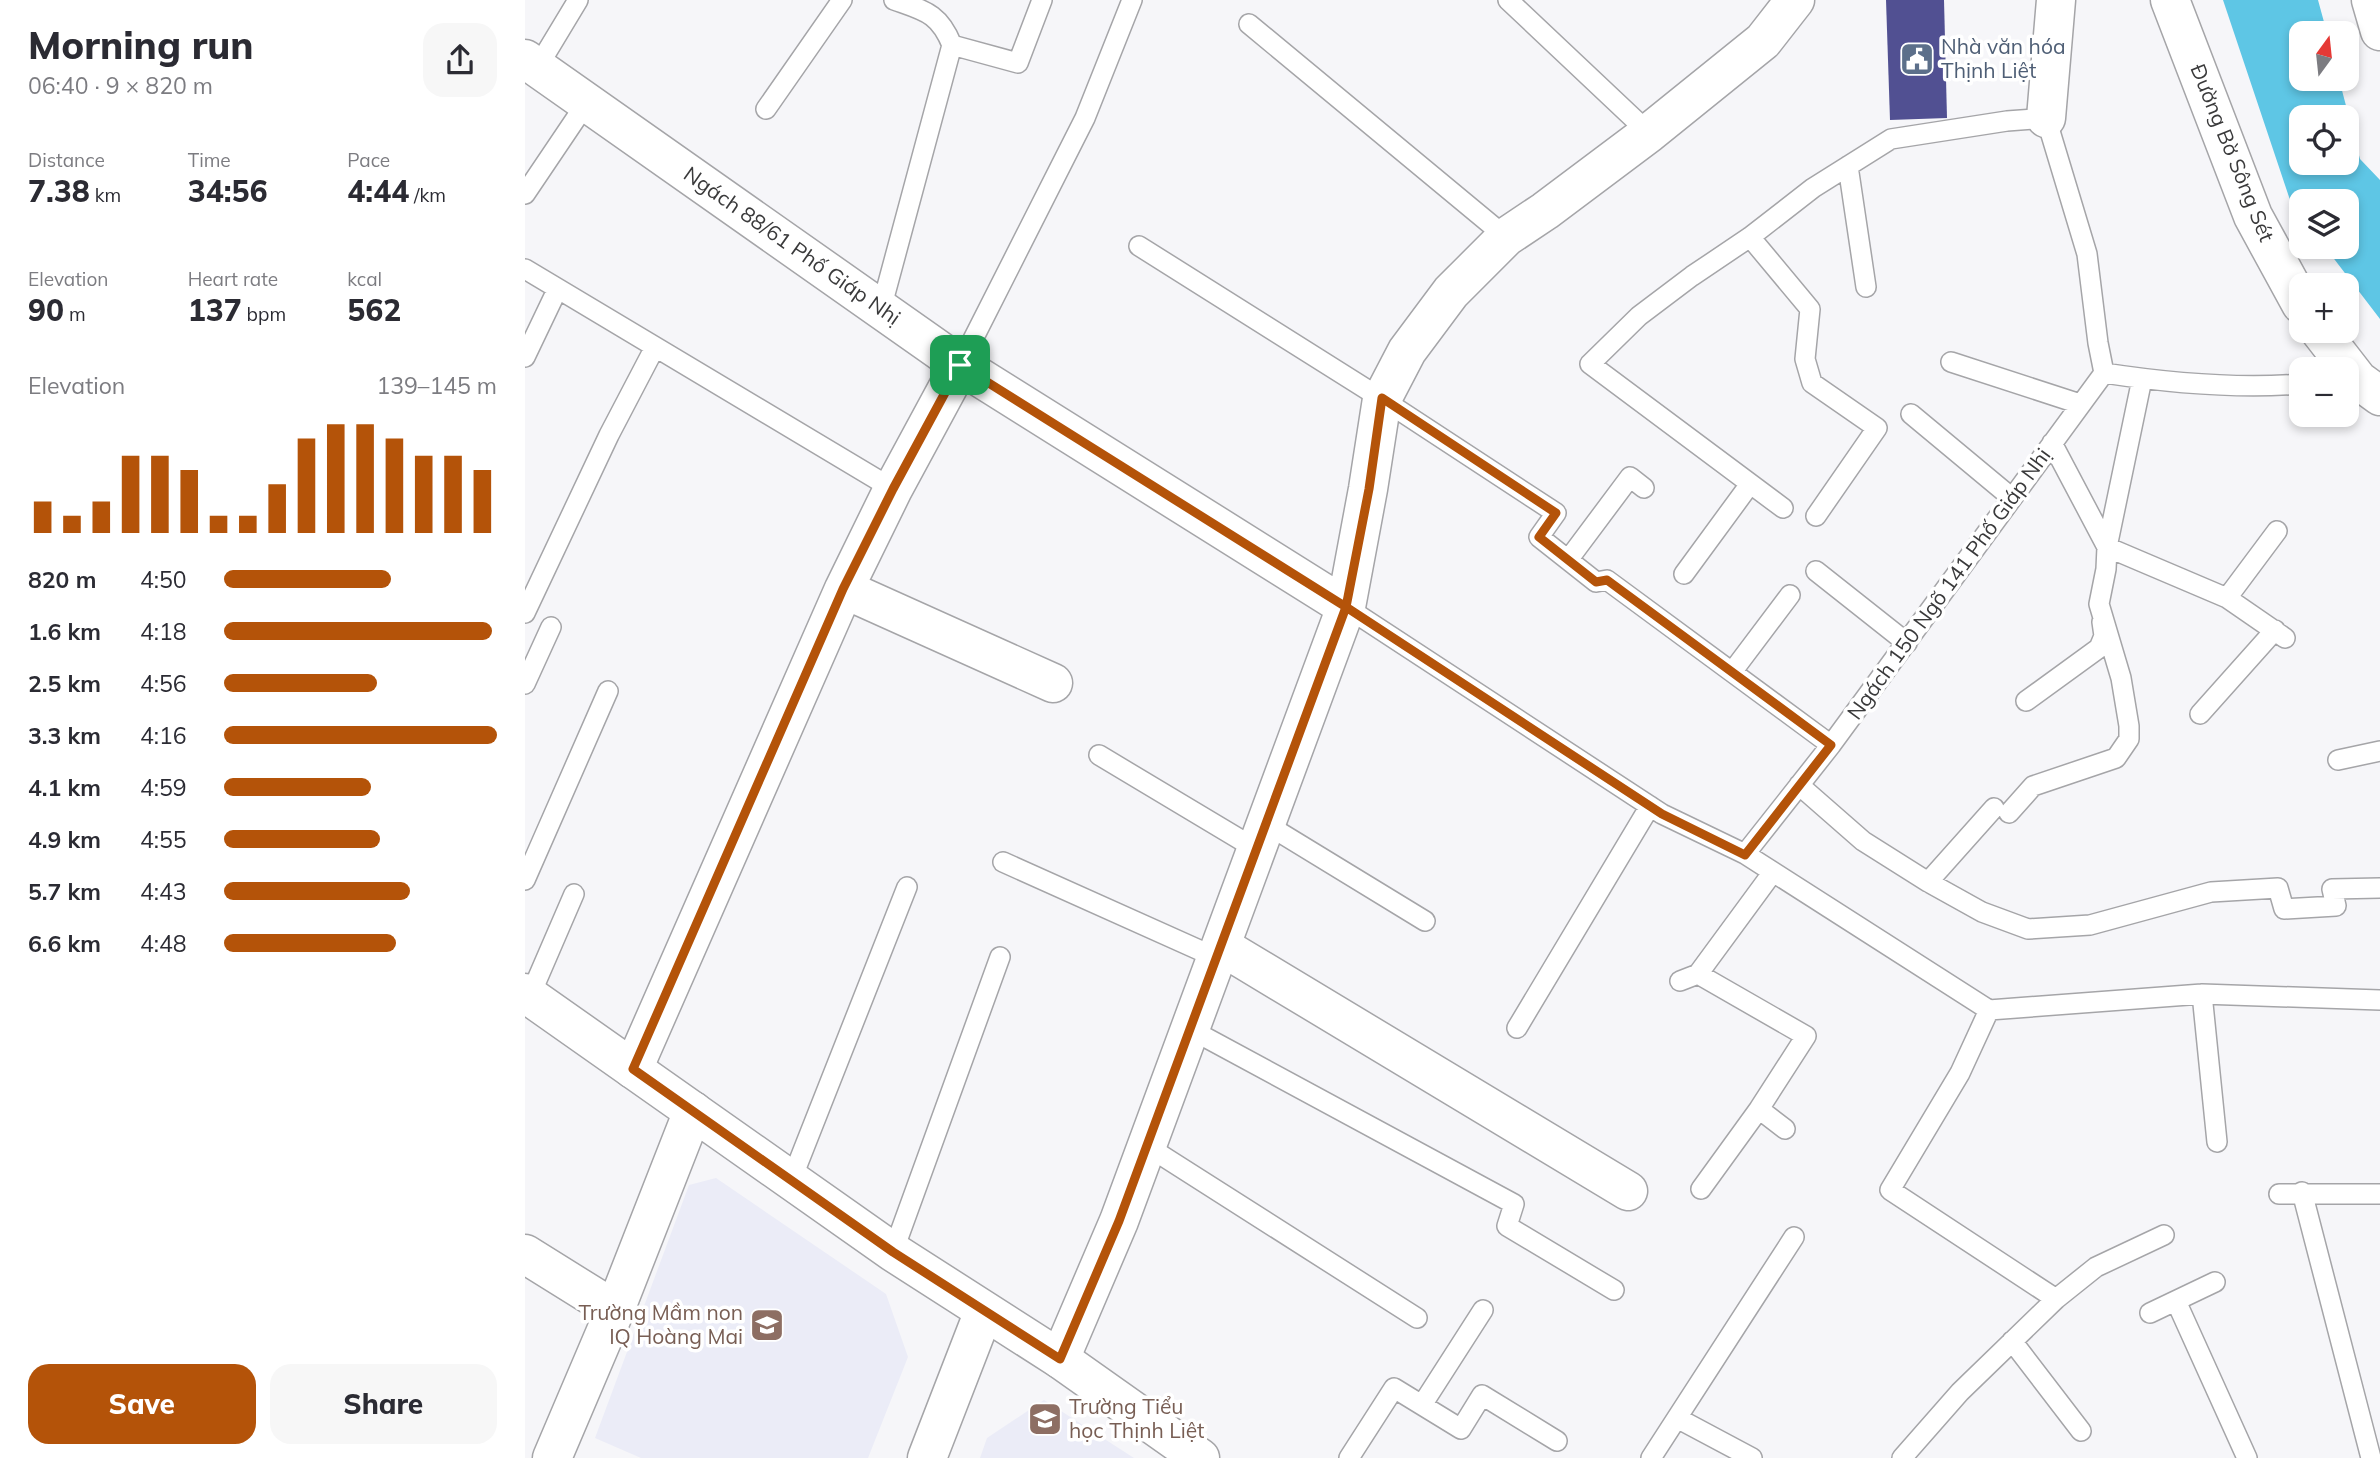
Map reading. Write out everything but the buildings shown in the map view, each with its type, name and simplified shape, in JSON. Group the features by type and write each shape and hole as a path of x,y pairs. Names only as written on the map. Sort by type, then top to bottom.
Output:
{"street":[{"path":"1060,1359 1119,1221 1346,607 1369,489 1382,398 1408,351 1451,292 1506,237 1649,133 1763,41 1795,0"},
{"path":"2046,118 2056,0"},
{"name":"Đường Bờ Sông Sét","path":"2169,0 2253,216 2289,281"},
{"path":"2371,0 2380,31"},
{"name":"Ngách 88/61 Phố Giáp Nhị","path":"531,63 960,365 1346,607"},
{"path":"2329,343 2362,386"},
{"path":"633,1069 843,589 960,365"},
{"path":"843,589 1053,684"},
{"path":"1219,952 1628,1191"},
{"path":"528,995 893,1252 1060,1359 1200,1458"},
{"path":"552,1458 615,1310 693,1111"},
{"path":"525,1254 615,1310"},
{"path":"927,1458 984,1311"}],"lane":[{"path":"531,63 578,0"},
{"path":"766,109 842,0"},
{"path":"881,309 952,45 944,25 925,11 894,0"},
{"path":"952,45 1019,63 1042,0"},
{"path":"960,365 1086,118 1132,0"},
{"path":"1508,0 1649,133"},
{"path":"1249,24 1506,237"},
{"path":"525,194 587,102"},
{"path":"1783,508 1590,364 1639,316 1692,276 1750,237 1813,188 1891,139 2007,121 2046,118 2087,254 2104,373 2205,385 2289,384"},
{"path":"1848,166 1866,287"},
{"path":"1750,237 1810,309 1805,359 1812,383 1877,428 1816,516"},
{"path":"1139,246 1382,398 1556,513 1539,537 1596,582 1607,580 1831,745"},
{"path":"525,269 893,489"},
{"path":"525,358 557,290"},
{"path":"525,613 609,435 655,347"},
{"path":"1951,362 2080,404"},
{"name":"Ngách 150 Ngõ 141 Phố Giáp Nhị","path":"1745,855 1907,643 2104,373"},
{"path":"2026,701 2099,648 2104,636 2099,604 2106,569 2106,547 2142,379"},
{"path":"1911,414 2012,498"},
{"path":"2052,443 2106,547 2227,598 2280,634 2200,714"},
{"path":"1569,560 1630,477 1644,488"},
{"path":"1684,574 1750,484"},
{"path":"2227,598 2277,531"},
{"path":"1816,570 1907,643"},
{"path":"1732,672 1790,595"},
{"path":"1928,883 2002,811 2033,786 2116,758 2129,739 2121,678 2099,604"},
{"path":"1346,607 1662,814 1745,855 1989,1010 2202,994 2380,1000"},
{"path":"525,684 551,627"},
{"path":"525,880 608,691"},
{"path":"2338,760 2380,751"},
{"path":"1099,755 1425,921"},
{"path":"1799,785 1863,841 1928,883 1982,912 2028,929 2090,925 2211,891 2278,888 2284,909 2336,906 2332,889 2380,888"},
{"path":"1517,1028 1650,806"},
{"path":"1003,862 1219,952"},
{"path":"1701,1189 1759,1109 1806,1036 1689,978 1773,872"},
{"path":"791,1181 907,887"},
{"path":"528,995 574,894"},
{"path":"893,1252 1000,957"},
{"path":"2202,994 2217,1142"},
{"path":"1989,1010 1960,1073 1890,1190 2056,1299"},
{"path":"1190,1029 1514,1203 1507,1226 1615,1290"},
{"path":"1759,1109 1785,1129"},
{"path":"1147,1146 1417,1318"},
{"path":"2302,1192 2371,1458"},
{"path":"2279,1194 2380,1194"},
{"path":"1902,1458 1960,1392 2056,1299 2096,1267 2164,1235"},
{"path":"1651,1458 1794,1237"},
{"path":"2150,1313 2215,1282"},
{"path":"2176,1301 2247,1458"},
{"path":"1422,1405 1483,1310"},
{"path":"2011,1341 2081,1431"},
{"path":"1349,1458 1394,1388 1461,1429 1482,1395 1557,1441"},
{"path":"1677,1418 1752,1458"}],"shaded area":[{"name":"Trường Mầm non IQ Hoàng Mai","path":"716,1178 886,1294 908,1357 868,1458 641,1458 595,1438 689,1185"},
{"name":"Trường Tiểu học Thịnh Liệt","path":"1044,1400 1134,1458 980,1458 987,1438"}],"water":[{"path":"2223,0 2318,0 2324,21 2289,21 2289,91 2342,91 2346,105 2289,105 2289,175 2359,175 2359,155 2380,180 2380,319 2359,292 2359,273 2345,273 2334,259 2359,259 2359,189 2289,189 2289,197"}],"place":[{"name":"Nhà văn hóa Thịnh Liệt","path":"1917,59"},
{"name":"Trường Mầm non IQ Hoàng Mai","path":"767,1325"},
{"name":"Trường Tiểu học Thịnh Liệt","path":"1045,1419"}],"route":[{"path":"960,365 843,589 633,1069 893,1252 1060,1359 1119,1221 1346,607 1662,814 1745,855 1831,745 1607,580 1596,582 1539,537 1556,513 1382,398 1369,489 1346,607 960,365"}]}
